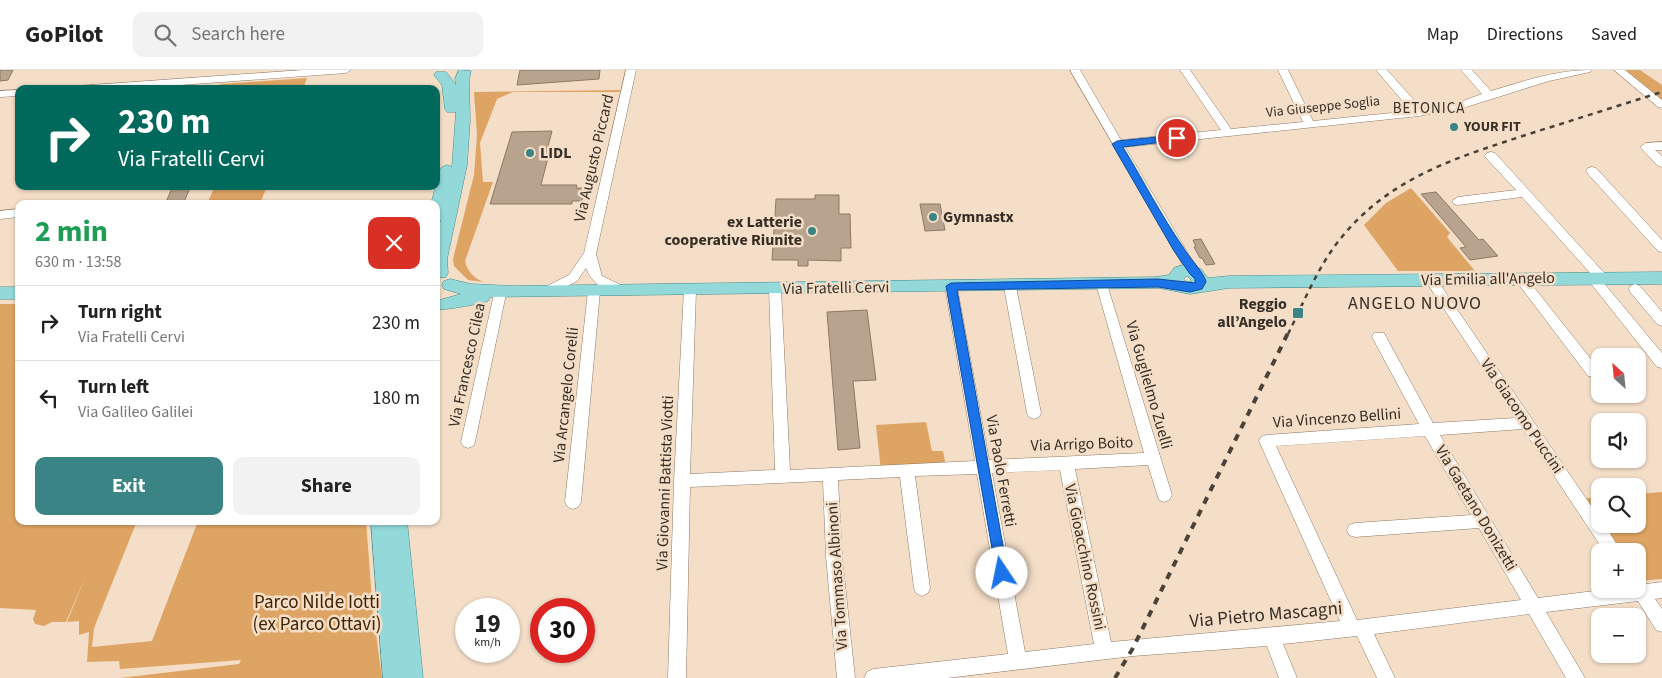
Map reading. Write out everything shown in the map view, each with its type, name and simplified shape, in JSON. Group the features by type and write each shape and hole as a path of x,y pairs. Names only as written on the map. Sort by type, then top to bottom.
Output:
{"main road":[{"path":"435,73 453,75 466,71"},
{"path":"440,255 460,165 463,120 462,84 466,71"},
{"path":"435,73 450,87 451,141 446,177 440,200"},
{"name":"Via Fratelli Cervi","path":"442,276 471,290 507,293"},
{"name":"Via Fratelli Cervi","path":"440,306 448,298 442,276"},
{"name":"Via Emilia all'Angelo","path":"1314,281 1662,278"},
{"name":"Via Fratelli Cervi","path":"440,307 463,299 507,293 548,291 1010,286 1158,283 1189,279 1229,282 1314,281"},
{"path":"0,293 15,293"},
{"path":"381,525 394,678"},
{"path":"397,525 412,678"}],"street":[{"path":"134,85 346,70"},
{"name":"Via Augusto Piccard","path":"620,290 599,282 592,271 590,254 631,70"},
{"path":"1075,70 1178,248 1180,262 1189,279"},
{"path":"1185,70 1228,132"},
{"path":"1284,70 1309,123"},
{"path":"1380,70 1419,112"},
{"path":"1466,70 1489,94"},
{"name":"Via Giuseppe Soglia","path":"1117,144 1419,112 1459,106 1489,94 1556,73 1586,70"},
{"path":"1619,70 1662,105"},
{"path":"0,94 15,93"},
{"path":"1662,146 1646,147 1662,164"},
{"path":"1492,156 1597,278 1662,363"},
{"path":"1592,171 1662,248"},
{"path":"1458,200 1525,193"},
{"path":"0,215 15,213"},
{"name":"Via Augusto Piccard","path":"548,291 573,278 590,254"},
{"path":"1521,279 1591,369"},
{"name":"Via Giacomo Puccini","path":"1431,280 1608,543"},
{"name":"Via Guglielmo Zuelli","path":"1102,284 1164,495"},
{"name":"Via Paolo Ferretti","path":"951,286 1018,662"},
{"path":"1010,286 1034,413"},
{"path":"775,289 784,476"},
{"path":"1635,289 1662,321"},
{"name":"Via Giovanni Battista Viotti","path":"677,678 682,481 690,290"},
{"name":"Via Arcangelo Corelli","path":"573,502 594,291"},
{"name":"Via Francesco Cilea","path":"468,442 507,293"},
{"name":"Via Gaetano Donizetti","path":"1379,337 1483,521 1576,678"},
{"name":"Via Vincenzo Bellini","path":"1357,627 1266,441 1526,423"},
{"name":"Via Arrigo Boito","path":"982,465 1152,458"},
{"name":"Via Gioacchino Rossini","path":"1066,463 1104,651"},
{"path":"682,481 982,465"},
{"path":"907,470 922,588"},
{"name":"Via Tommaso Albinoni","path":"830,474 834,556 846,678"},
{"path":"1355,530 1483,521"},
{"name":"Via Pietro Mascagni","path":"1646,589 1662,590"},
{"name":"Via Pietro Mascagni","path":"873,678 1104,651 1272,637 1535,606 1591,597"},
{"path":"1645,598 1662,624"},
{"path":"1357,627 1386,678"},
{"path":"1272,637 1288,678"}],"green space":[{"path":"1619,70 1640,70 1662,85 1662,105"},
{"path":"307,78 304,85 219,85"},
{"path":"620,90 619,92 513,92 497,99 480,143 483,182 493,182 465,261 471,274 483,282 468,280 454,266 453,259 474,175 477,135 474,92"},
{"path":"1411,188 1450,233 1447,237 1475,271 1398,271 1364,225 1386,203"},
{"path":"213,190 265,190 262,200 209,200"},
{"name":"Parco Nilde Iotti (ex Parco Ottavi)","path":"0,304 15,304 15,525 135,525 94,628 92,647 152,641 196,525 366,525 373,612 382,678 120,678 239,664 241,660 120,669 119,661 87,662 89,632 79,635 79,621 67,622 87,573 66,622 52,622 44,626 35,624 33,619 36,610 0,608"},
{"path":"926,422 932,451 943,451 946,467 881,471 876,425"},
{"path":"1662,492 1662,579 1646,580 1646,543 1608,543 1601,533 1646,533 1646,493"},
{"path":"1591,498 1591,518 1578,499"}],"building":[{"path":"0,70 13,70 8,80 0,81"},
{"path":"520,70 600,70 599,79 517,85"},
{"path":"552,131 547,150 550,150 541,185 577,185 576,188 585,188 582,201 572,201 572,204 490,204 512,132"},
{"path":"171,190 189,190 185,200 167,200"},
{"path":"1436,192 1479,240 1483,239 1498,256 1470,260 1460,248 1466,247 1421,194"},
{"name":"ex Latterie cooperative Riunite","path":"815,195 839,195 839,214 850,214 851,248 841,248 841,261 808,260 808,266 798,266 798,260 772,260 776,199 815,199"},
{"name":"Gymnastx","path":"920,204 940,204 945,230 925,231"},
{"path":"1201,239 1215,264 1206,265 1202,258 1200,258 1194,247 1196,247 1193,240"},
{"path":"867,310 876,380 853,381 860,448 838,450 827,312"}],"railway":[{"path":"1288,334 1318,272 1341,238 1361,216 1383,198 1406,183 1455,159 1662,92"},
{"path":"1115,678 1133,648 1288,333"}],"place":[{"name":"YOUR FIT","path":"1454,127"},
{"name":"LIDL","path":"530,153"},
{"name":"Gymnastx","path":"933,217"},
{"name":"ex Latterie cooperative Riunite","path":"812,231"},
{"name":"Reggio all’Angelo","path":"1298,313"}],"district":[{"name":"BETONICA","path":"1429,108"},
{"name":"ANGELO NUOVO","path":"1415,303"}],"route":[{"path":"1002,573 951,286 1158,283 1194,288 1200,285 1200,277 1193,272 1188,261 1156,213 1117,144 1177,138"}]}
